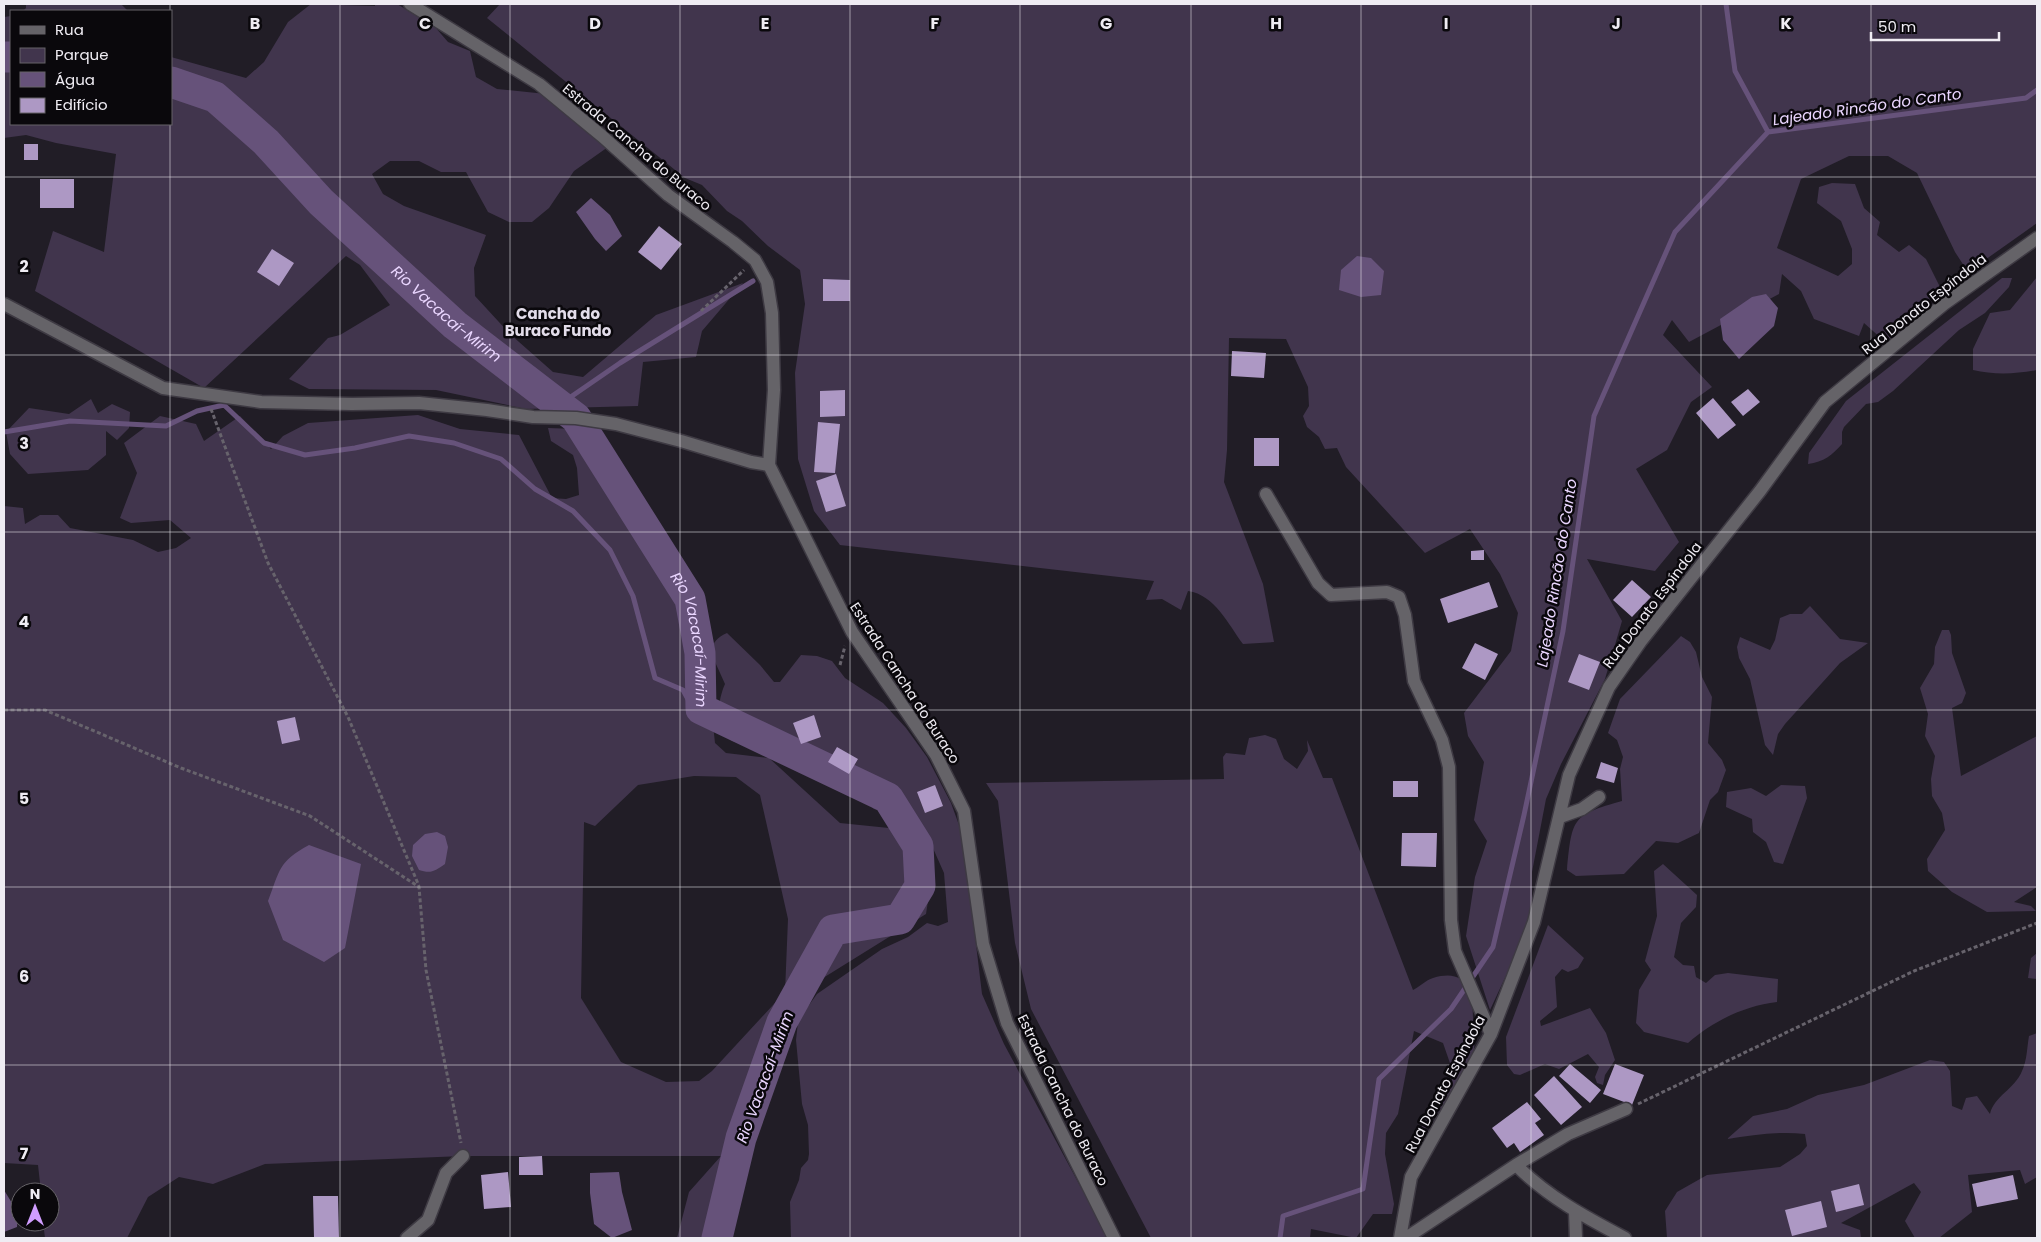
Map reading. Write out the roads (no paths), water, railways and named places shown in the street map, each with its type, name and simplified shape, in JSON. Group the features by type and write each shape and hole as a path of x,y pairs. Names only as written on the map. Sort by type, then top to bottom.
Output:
{"street":[{"name":"Estrada Cancha do Buraco","path":"410,4 539,84 602,136 668,195 755,260 767,282 772,313 774,390 769,465 852,632 936,755 964,811 983,944 1007,1023 1114,1238"},
{"name":"Rua Donato Espíndola","path":"1400,1238 1411,1177 1491,1034 1534,922 1569,775 1609,687 1640,641 1760,491 1825,402 1944,304 2037,238"},
{"path":"4,304 163,388 261,402 419,403 487,410 533,418 576,418 616,424 751,462 769,465"},
{"path":"1266,494 1318,583 1331,595 1387,592 1399,597 1405,615 1414,681 1442,740 1449,767 1452,920 1455,951 1491,1034"},
{"path":"1560,817 1582,809 1599,797"},
{"path":"1406,1238 1516,1165 1568,1134 1626,1109"},
{"path":"407,1238 428,1220 446,1173 463,1156"},
{"path":"1516,1165 1536,1185 1575,1212 1625,1238"},
{"path":"1575,1212 1576,1238"}],"water":[{"path":"591,198 610,215 622,236 606,251 576,212"},
{"path":"1357,256 1371,258 1384,271 1381,295 1361,297 1339,290 1341,270"},
{"path":"1766,294 1778,308 1774,326 1739,359 1723,340 1720,319 1752,297"},
{"path":"437,832 445,836 448,847 445,864 433,871 419,870 412,856 413,845 425,834"},
{"path":"309,845 361,864 345,948 324,962 283,940 268,901 281,868 291,857"},
{"path":"619,1172 632,1230 612,1238 594,1224 590,1193 590,1173"},
{"path":"4,1190 10,1200 10,1230 4,1232"}],"waterway":[{"path":"1726,4 1735,71 1768,132"},
{"name":"Rio Vacacaí-Mirim","path":"4,57 10,57"},
{"name":"Rio Vacacaí-Mirim","path":"172,82 215,97 266,142 321,202 455,325 576,418 690,599 700,653 701,709 888,798 918,846 920,886 900,919 833,930 782,1022 741,1138 717,1238"},
{"name":"Lajeado Rincão do Canto","path":"1280,1238 1283,1216 1363,1189 1379,1079 1451,1009 1493,947 1524,815 1563,631 1594,416 1675,232 1768,132 2026,98 2037,90"},
{"path":"559,405 620,363 753,281"},
{"path":"4,432 70,421 166,426 197,411 224,405 264,443 305,455 355,448 409,436 454,443 501,459 535,489 573,511 610,550 633,596 655,678 683,690 689,701 701,709"}],"district":[{"name":"Cancha do Buraco Fundo","path":"558,322"}]}
